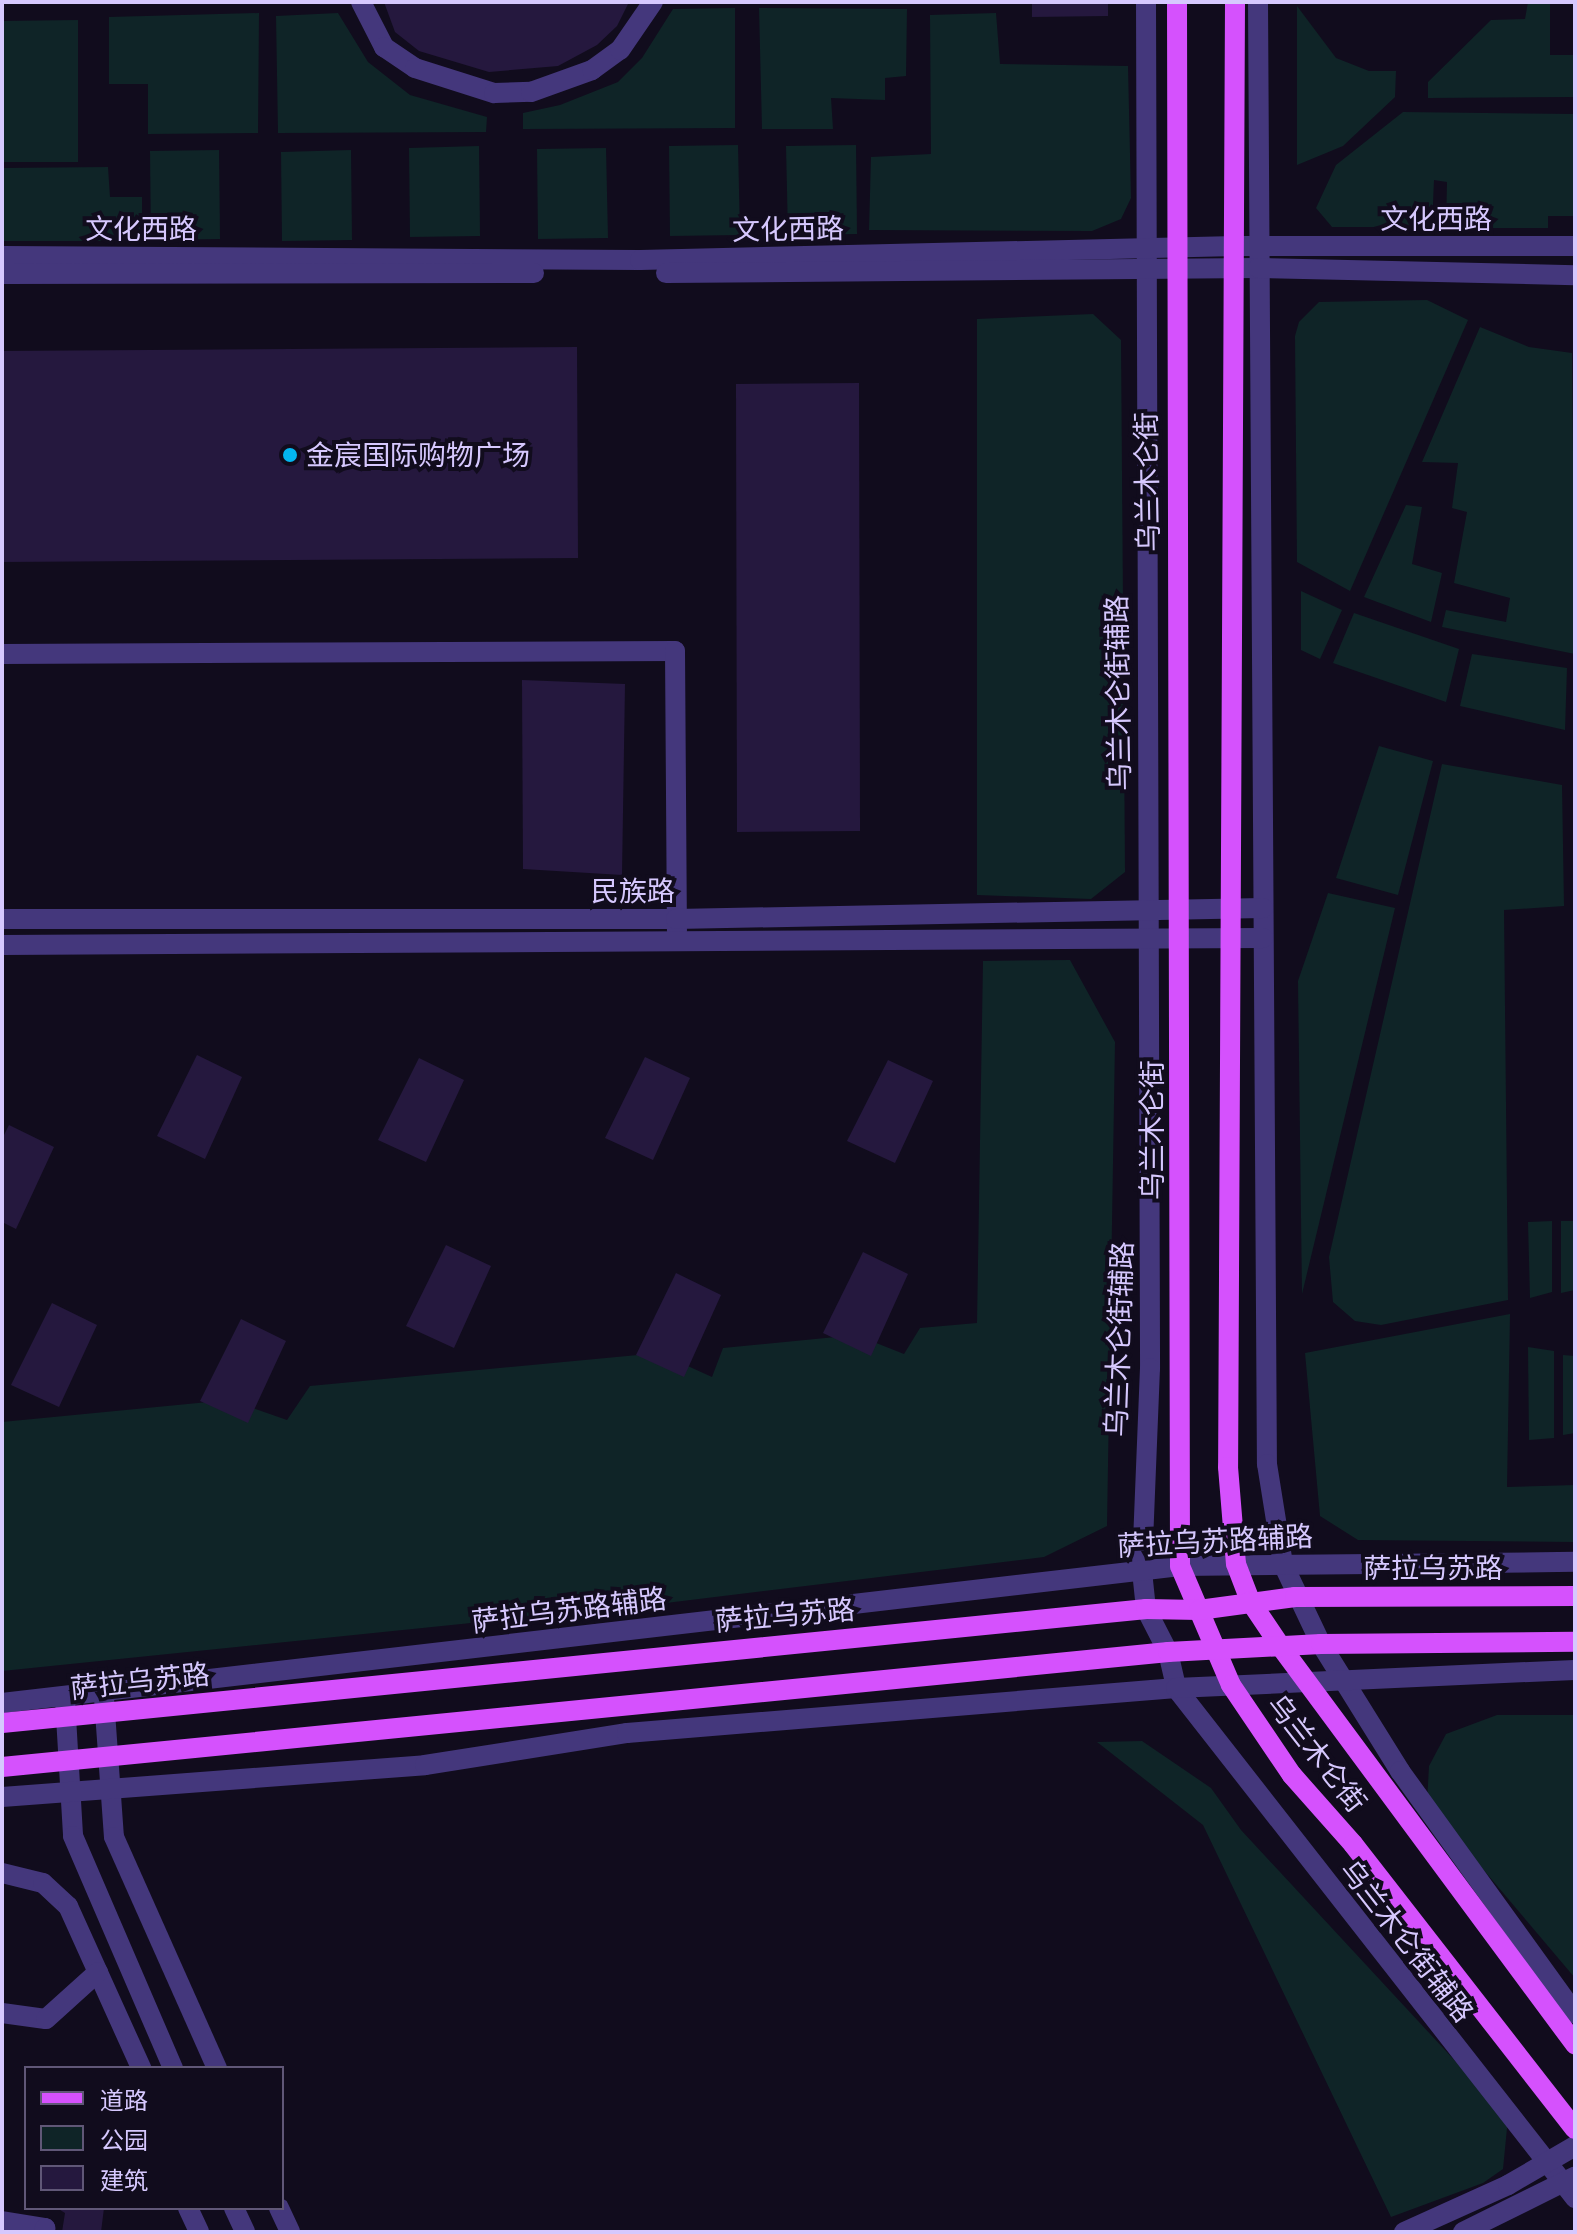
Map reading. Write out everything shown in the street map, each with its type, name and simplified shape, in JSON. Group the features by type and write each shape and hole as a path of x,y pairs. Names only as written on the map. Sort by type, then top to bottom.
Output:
{"main road":[{"name":"乌兰木仑街","path":"1177,2 1174,247 1180,938 1180,1566 1213,1650 1231,1685 1292,1775 1353,1844 1575,2129"},
{"name":"乌兰木仑街","path":"1235,2 1228,1467 1236,1564 1250,1601 1281,1647 1575,2045"},
{"name":"萨拉乌苏路","path":"2,1723 66,1707 105,1703 1146,1609 1199,1610 1295,1597 1575,1596"},
{"path":"2,1767 1168,1652 1321,1644 1575,1642"}],"street":[{"path":"361,2 384,47 415,68 494,93 531,92 592,70 620,50 653,2"},
{"name":"乌兰木仑街辅路","path":"1146,2 1144,596 1150,938 1150,1368 1142,1571 1146,1609 1168,1652 1176,1688 1547,2164 1571,2186"},
{"path":"1258,2 1263,1359 1267,1464 1283,1564 1295,1597 1321,1644 1400,1771 1575,2014"},
{"name":"文化西路","path":"2,256 640,260 1236,246 1575,246"},
{"name":"文化西路","path":"2,274 1175,272 1258,268 1575,275"},
{"path":"2,654 675,651 676,919 679,943"},
{"name":"民族路","path":"2,919 676,919 1233,911 1263,908"},
{"name":"民族路","path":"2,945 1263,938"},
{"name":"萨拉乌苏路辅路","path":"105,1703 1180,1566 1575,1562"},
{"path":"2,1797 425,1765 627,1733 1176,1688 1306,1682 1344,1684 1575,1670"},
{"path":"2,1703 66,1707 73,1836 172,2066"},
{"path":"105,1703 114,1837 216,2066"},
{"path":"2,1873 43,1883 68,1906 140,2066"},
{"path":"2,2013 46,2019 98,1972"},
{"path":"1404,2232 1547,2164 1575,2146"},
{"path":"1463,2232 1571,2186"},
{"path":"189,2210 199,2232"},
{"path":"235,2210 245,2232"},
{"path":"2,2221 45,2228 44,2232"},
{"path":"266,2232 285,2221"}],"green space":[{"path":"1528,2 1550,2 1550,55 1575,55 1575,97 1428,98 1428,82 1491,20 1525,19"},
{"path":"1297,6 1336,58 1369,71 1396,71 1395,97 1343,146 1297,165"},
{"path":"735,8 735,128 523,129 523,113 560,105 618,82 642,58 673,9"},
{"path":"759,8 907,9 906,76 885,78 885,100 831,98 833,129 762,129"},
{"path":"259,13 258,133 148,134 148,84 109,84 109,17"},
{"path":"338,13 368,62 410,95 487,117 486,132 278,133 276,16"},
{"path":"996,13 1000,64 1128,66 1131,198 1121,219 1092,231 869,230 871,157 931,154 930,15"},
{"path":"78,20 78,162 2,162 2,21"},
{"path":"1403,112 1575,114 1575,216 1548,216 1548,228 1446,228 1447,182 1434,180 1432,227 1332,227 1316,208 1336,165"},
{"path":"738,145 740,235 670,236 669,146"},
{"path":"856,145 857,234 788,235 786,146"},
{"path":"479,146 480,236 410,237 409,148"},
{"path":"606,148 608,238 538,239 537,149"},
{"path":"219,150 220,239 151,240 150,151"},
{"path":"351,150 352,240 282,241 281,152"},
{"path":"108,167 110,197 142,197 142,241 2,241 2,168"},
{"path":"1427,300 1468,320 1350,591 1297,562 1295,336 1299,322 1319,302"},
{"path":"1093,314 1121,340 1125,872 1091,899 977,895 977,319"},
{"path":"1480,327 1529,347 1572,353 1575,654 1442,627 1446,610 1506,622 1510,598 1454,583 1467,512 1452,508 1458,463 1422,462"},
{"path":"1406,505 1422,507 1412,564 1442,573 1431,622 1364,597"},
{"path":"1301,591 1342,610 1320,659 1301,650"},
{"path":"1354,613 1459,649 1446,702 1333,663"},
{"path":"1472,654 1567,668 1565,730 1460,706"},
{"path":"1379,746 1433,761 1398,895 1336,878"},
{"path":"1442,764 1562,785 1564,906 1504,910 1508,1300 1381,1325 1355,1321 1333,1302 1329,1257"},
{"path":"1328,893 1395,908 1302,1294 1298,981"},
{"path":"1070,960 1115,1042 1107,1526 1044,1557 666,1603 2,1671 2,1422 229,1400 287,1420 310,1386 659,1353 712,1377 723,1348 856,1335 904,1354 920,1328 977,1323 983,961"},
{"path":"1552,1221 1552,1292 1530,1298 1528,1222"},
{"path":"1561,1221 1575,1221 1575,1290 1561,1293"},
{"path":"1510,1314 1507,1487 1575,1485 1575,1542 1358,1540 1320,1516 1305,1353"},
{"path":"1528,1347 1554,1351 1554,1438 1529,1440"},
{"path":"1563,1355 1575,1356 1575,1433 1563,1435"},
{"path":"1497,1715 1575,1715 1575,1978 1427,1803 1429,1766 1446,1734"},
{"path":"1142,1741 1211,1788 1241,1830 1508,2118 1503,2169 1483,2183 1391,2217 1203,1825 1097,1742"}],"building":[{"path":"384,2 629,2 617,26 597,45 558,66 489,72 419,51 395,32"},
{"path":"1032,2 1108,2 1108,16 1032,17"},
{"name":"金宸国际购物广场","path":"577,347 578,558 2,562 2,351"},
{"path":"859,383 860,831 737,832 736,384"},
{"path":"522,680 625,684 622,875 523,869"},
{"path":"197,1055 242,1077 205,1159 157,1136"},
{"path":"645,1057 690,1078 653,1160 605,1138"},
{"path":"419,1058 464,1080 426,1162 378,1140"},
{"path":"888,1060 933,1081 895,1163 847,1141"},
{"path":"9,1125 54,1147 16,1229 2,1222 2,1139"},
{"path":"446,1245 491,1266 454,1348 406,1326"},
{"path":"863,1252 908,1274 871,1356 823,1333"},
{"path":"676,1273 721,1295 684,1377 636,1355"},
{"path":"52,1303 97,1325 59,1407 11,1385"},
{"path":"241,1319 286,1341 248,1423 200,1401"},
{"path":"60,2210 104,2210 101,2232 62,2232 65,2213"}],"place":[{"name":"金宸国际购物广场","path":"290,455"}]}
